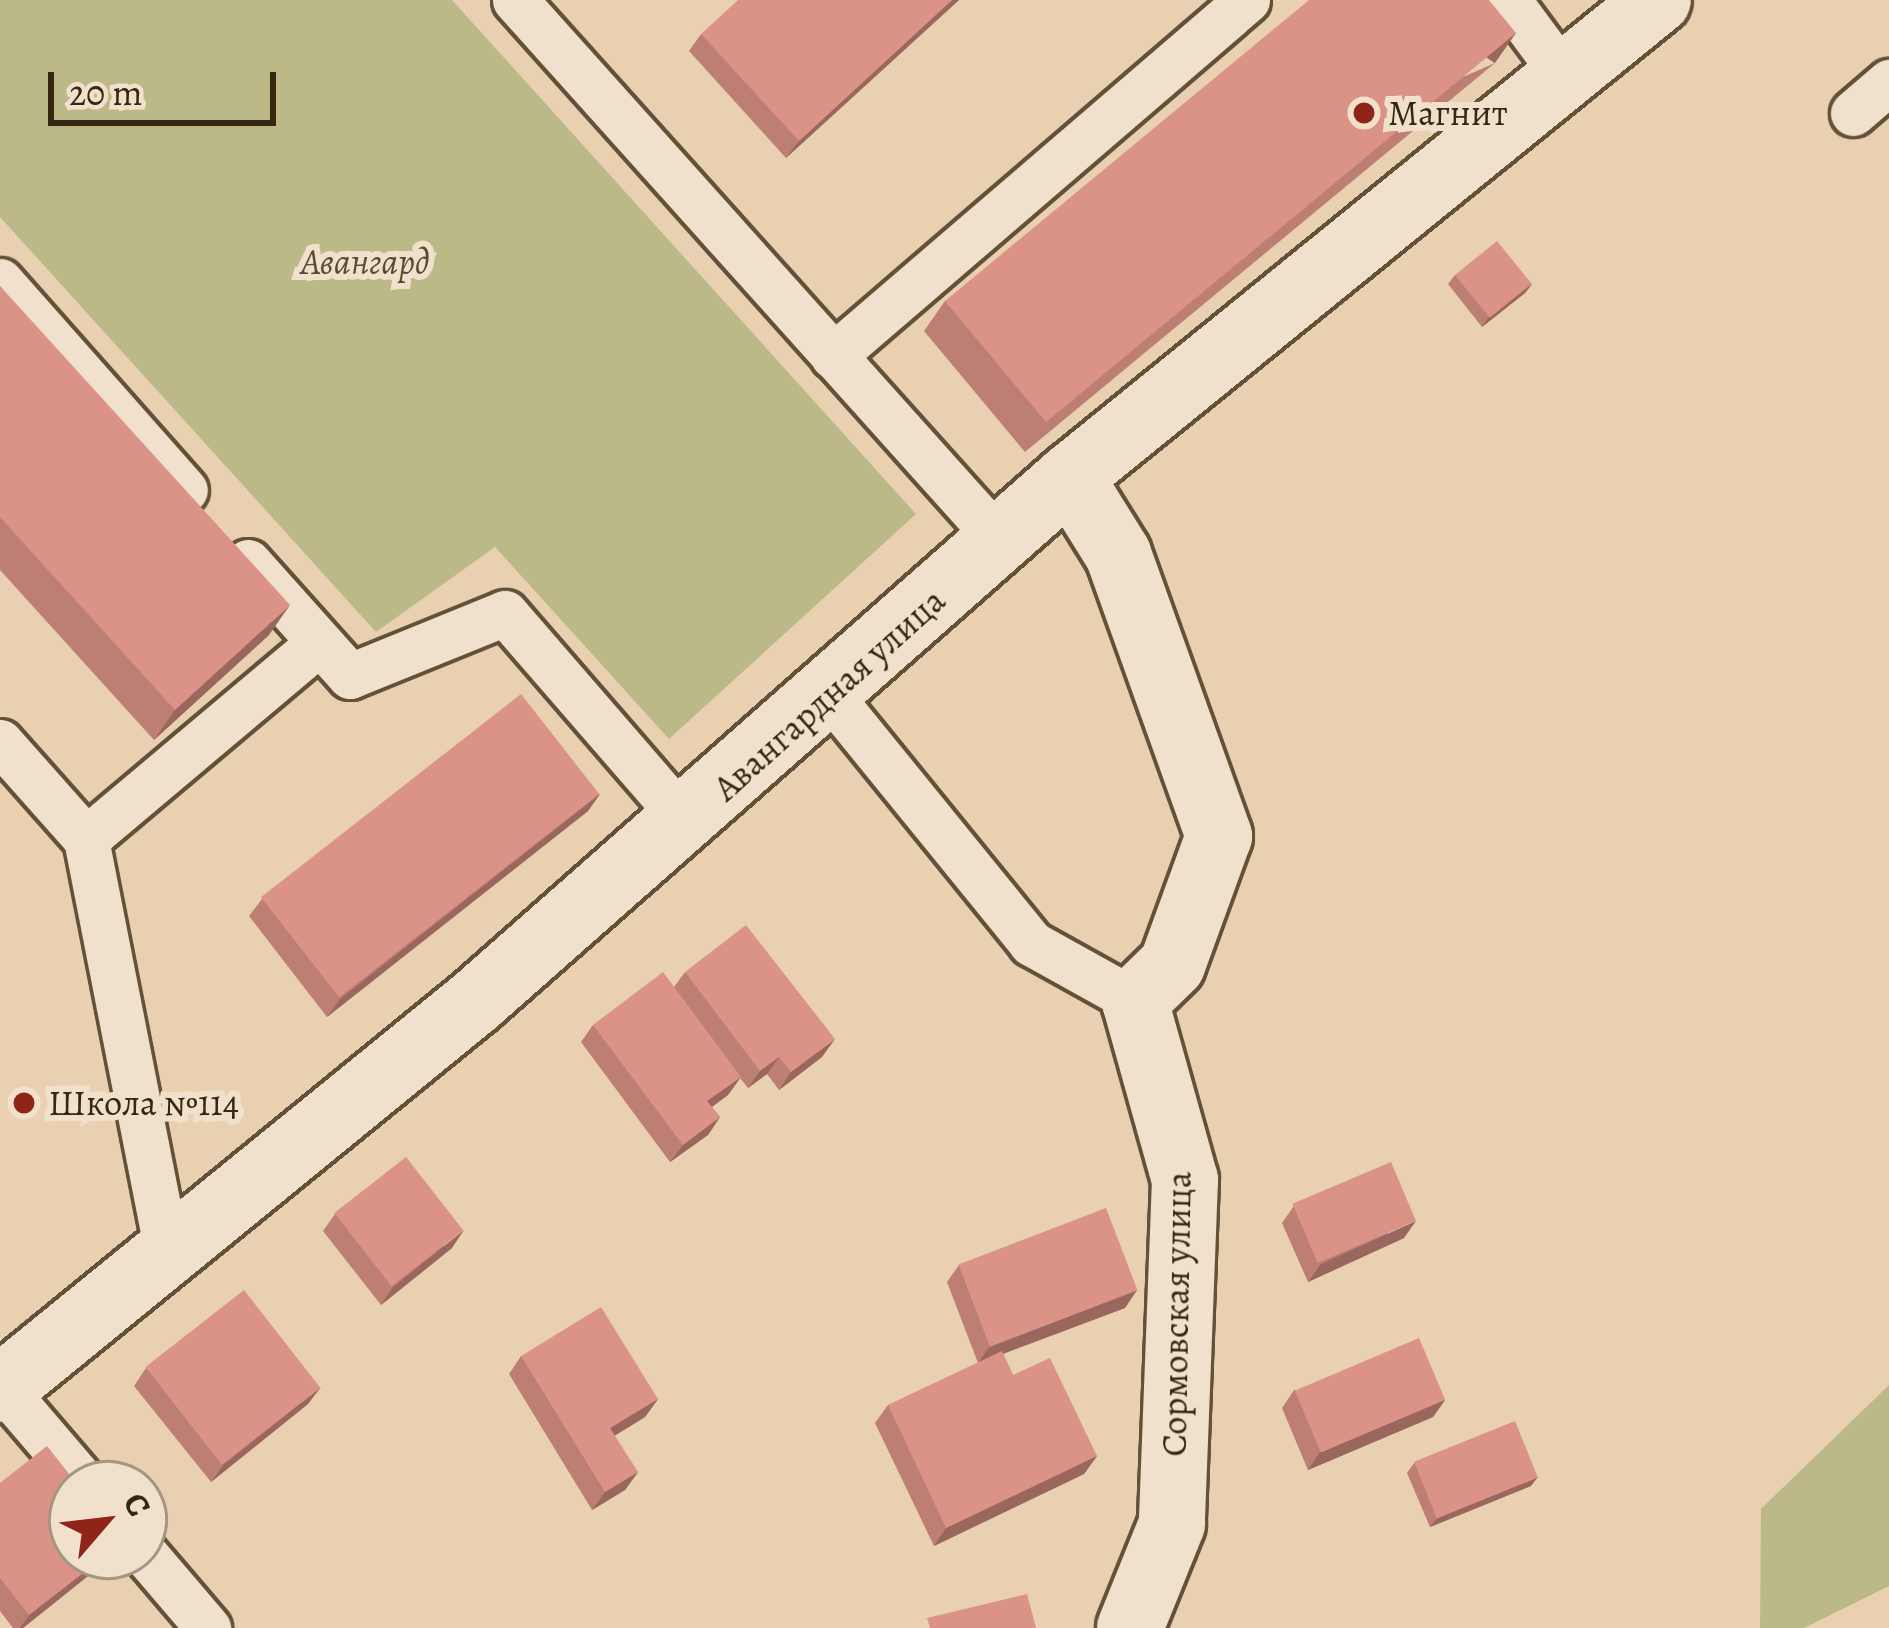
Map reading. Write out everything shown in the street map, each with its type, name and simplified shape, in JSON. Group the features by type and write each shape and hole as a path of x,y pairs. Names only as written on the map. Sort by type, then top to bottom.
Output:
{"street":[{"name":"Авангардная улица","path":"1,1388 686,821 1070,477 1568,81 1658,0"},
{"path":"1070,477 1118,554 1219,836 1172,965 1135,1001"},
{"name":"Сормовская улица","path":"1130,1628 1172,1524 1185,1180 1135,1001"}],"lane":[{"path":"515,0 1000,541"},
{"path":"833,356 1247,0"},
{"path":"1508,0 1568,81"},
{"path":"1852,113 1889,82"},
{"path":"0,281 350,676 506,613 686,821"},
{"path":"86,839 319,643"},
{"path":"829,694 1031,943 1135,1001"},
{"path":"0,742 86,839 167,1253"},
{"path":"1,1388 64,1460"},
{"path":"167,1580 208,1628"}],"green space":[{"name":"Авангард","path":"0,0 452,0 916,514 669,739 495,547 376,632 0,217"},
{"path":"1889,1385 1889,1586 1804,1628 1760,1628 1761,1509"}],"building":[{"path":"738,0 952,0 799,141 701,34"},
{"path":"1309,0 1489,0 1516,33 1046,422 945,301"},
{"path":"1497,241 1532,284 1490,318 1455,275"},
{"path":"0,286 290,605 175,710 0,517"},
{"path":"521,694 599,794 339,997 261,897"},
{"path":"746,925 835,1039 791,1072 779,1057 760,1071 685,972"},
{"path":"663,972 741,1077 707,1101 720,1117 683,1145 593,1025"},
{"path":"406,1157 463,1230 392,1286 334,1213"},
{"path":"1391,1162 1416,1221 1318,1263 1293,1204"},
{"path":"1106,1208 1138,1290 990,1347 958,1265"},
{"path":"244,1290 320,1388 222,1465 145,1367"},
{"path":"601,1307 658,1399 610,1428 638,1472 605,1492 521,1356"},
{"path":"1419,1338 1445,1400 1321,1452 1295,1391"},
{"path":"1002,1351 1013,1375 1050,1358 1097,1456 946,1528 888,1405"},
{"path":"1515,1421 1538,1478 1437,1518 1414,1462"},
{"path":"47,1446 58,1460 48,1460 48,1580 74,1580 29,1615 0,1578 0,1483"},
{"path":"1027,1594 1036,1628 930,1628 927,1618"}],"place":[{"name":"Магнит","path":"1364,113"},
{"name":"Школа №114","path":"24,1103"}]}
